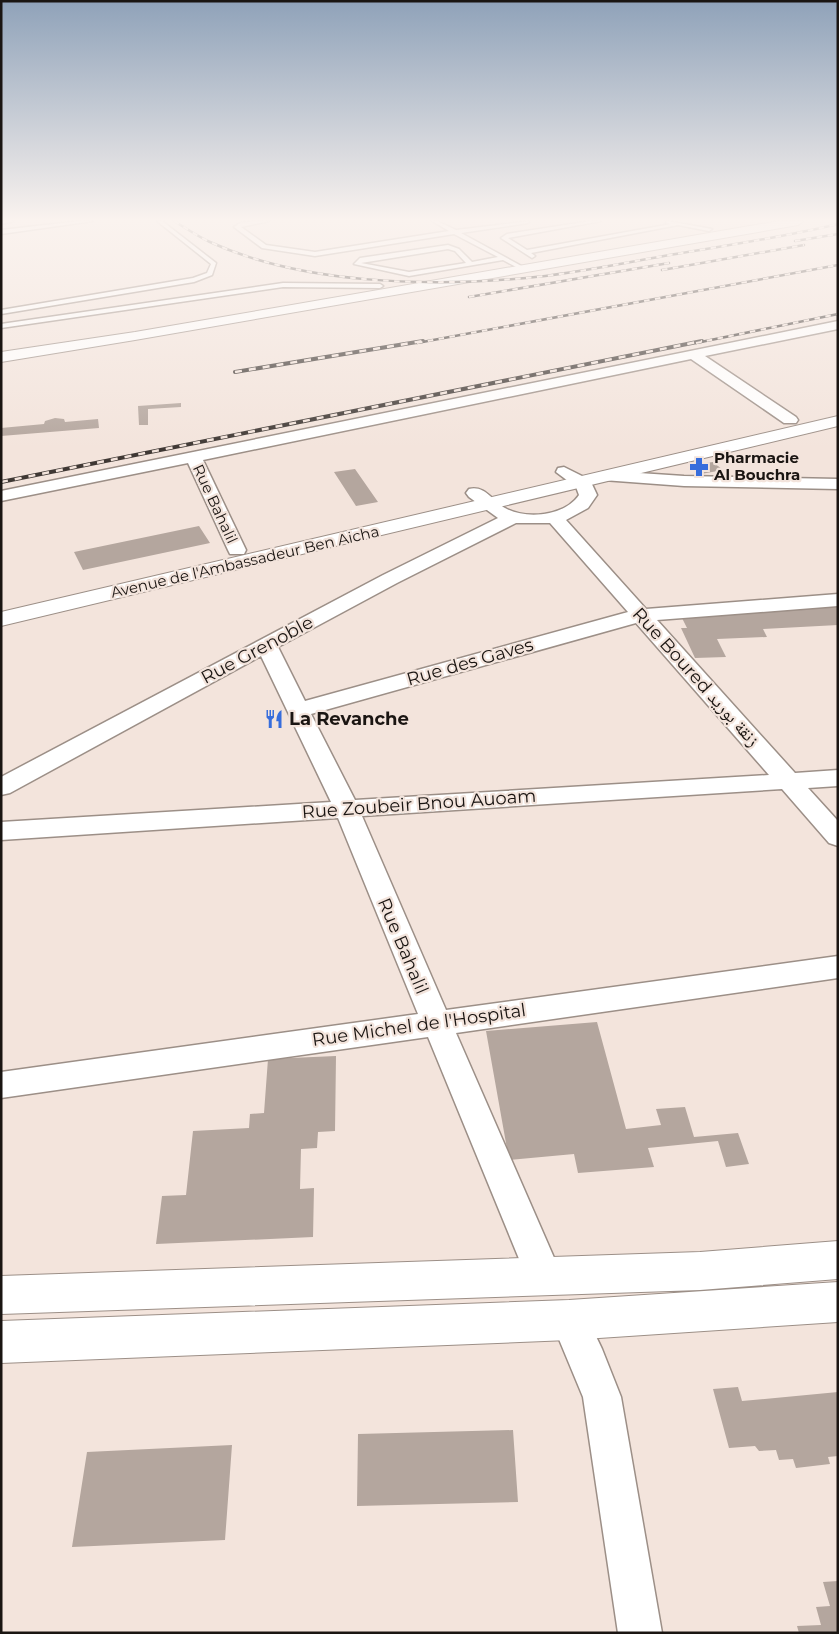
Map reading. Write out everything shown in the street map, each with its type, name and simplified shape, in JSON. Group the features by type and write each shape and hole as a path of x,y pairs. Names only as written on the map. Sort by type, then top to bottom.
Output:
{"main road":[{"path":"1,347 310,297"},
{"path":"1,357 340,297"},
{"name":"Avenue de l'Ambassadeur Ben Aicha","path":"1,619 482,498 564,472 838,410"},
{"name":"Avenue de l'Ambassadeur Ben Aicha","path":"1,604 237,550 482,498 582,483 838,421"},
{"path":"1,1295 700,1271 838,1260"},
{"path":"1,1342 569,1320 838,1302"}],"street":[{"path":"1,496 838,325"},
{"path":"692,354 790,420"},
{"name":"Rue Bahalil","path":"194,457 237,550"},
{"path":"482,498 500,513 514,517 554,517 569,513 583,505 588,495 587,488 582,483 564,472"},
{"path":"609,476 684,481 838,484"},
{"name":"Rue Grenoble","path":"1,787 154,703 267,646 390,579 514,517"},
{"name":"Rue Boured زنقة بوريد","path":"554,517 838,837"},
{"name":"Rue des Gaves","path":"299,710 641,615 838,600"},
{"name":"Rue Bahalil","path":"267,646 346,808 435,1023 544,1276"},
{"name":"Rue Zoubeir Bnou Auoam","path":"1,830 838,778"},
{"name":"Rue Michel de l'Hospital","path":"1,1085 838,967"},
{"path":"569,1320 589,1362 602,1397 640,1633"}],"lane":[{"path":"1,312 90,297"},
{"path":"1,326 199,297"}],"building":[{"path":"181,403 181,407 148,409 148,425 139,425 138,406"},
{"path":"55,418 64,419 65,422 98,419 99,428 1,436 1,428 44,424 45,421"},
{"path":"713,462 723,470 701,474 691,465"},
{"path":"355,469 378,502 356,506 334,472"},
{"path":"199,526 210,543 83,570 74,552"},
{"path":"838,607 838,625 763,629 767,637 717,639 726,657 695,658 681,628 687,628 681,616"},
{"path":"597,1022 626,1129 661,1125 656,1109 685,1107 694,1137 738,1133 749,1164 726,1167 718,1141 648,1148 654,1167 578,1173 574,1154 509,1160 486,1031"},
{"path":"336,1056 335,1131 318,1132 317,1148 301,1149 300,1189 314,1188 313,1237 156,1244 162,1196 186,1195 193,1131 249,1128 250,1114 264,1113 268,1059"},
{"path":"738,1387 742,1401 838,1392 838,1456 828,1457 830,1464 796,1468 793,1459 779,1460 776,1450 759,1451 755,1446 729,1448 713,1389"},
{"path":"513,1430 518,1502 357,1506 358,1434"},
{"path":"232,1445 225,1540 72,1547 87,1452"},
{"path":"838,1581 838,1633 799,1633 797,1626 821,1625 816,1607 830,1606 823,1582"}],"railway":[{"path":"417,343 664,297"},
{"path":"696,343 838,314"},
{"path":"235,372 423,341"},
{"path":"1,482 702,341"}],"place":[{"name":"Pharmacie Al Bouchra","path":"699,467"},
{"name":"La Revanche","path":"274,719"}]}
